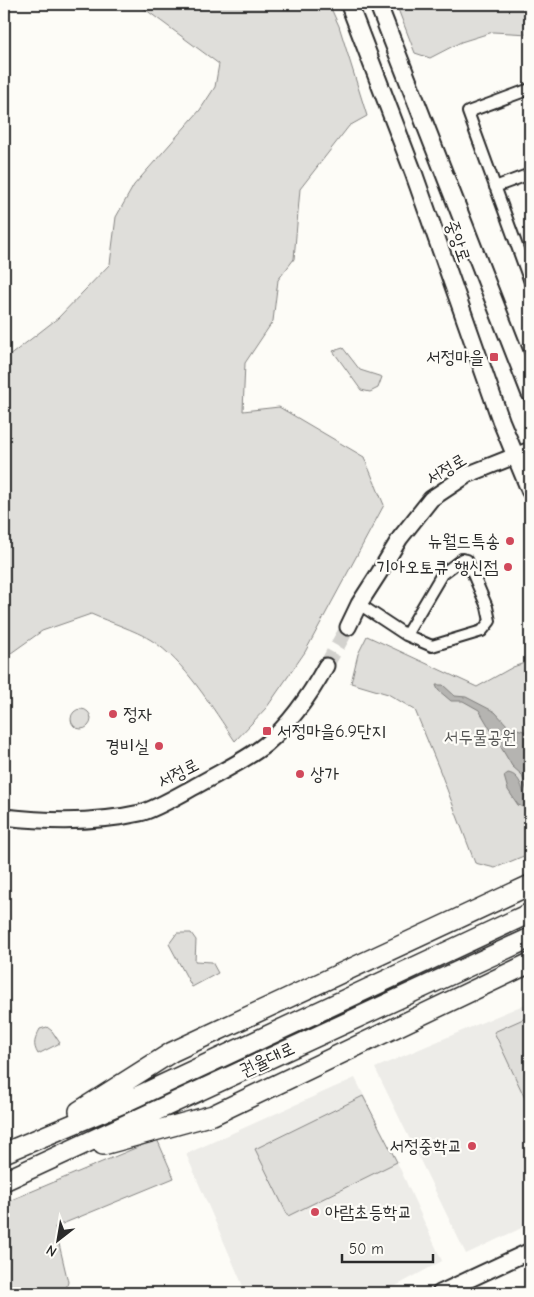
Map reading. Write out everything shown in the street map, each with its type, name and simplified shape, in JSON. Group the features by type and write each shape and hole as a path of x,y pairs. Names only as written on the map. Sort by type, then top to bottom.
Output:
{"highway":[{"path":"38,1137 172,1052 530,886"},
{"name":"권율대로","path":"4,1153 38,1137 121,1104 530,913"},
{"name":"권율대로","path":"4,1181 530,938"},
{"path":"51,1159 213,1115 530,962"}],"main road":[{"name":"중앙로","path":"349,4 414,174 501,421 523,453 530,490"},
{"name":"중앙로","path":"378,4 530,393"},
{"name":"서정로","path":"348,627 359,604 400,538 431,499 467,475 523,453"},
{"name":"서정로","path":"4,817 96,820 142,813 234,765 266,744 309,697 326,666"},
{"path":"440,1293 530,1251"}],"street":[{"path":"530,90 468,112 495,187 526,259 530,282"},
{"path":"495,187 530,174"},
{"path":"359,604 406,635 432,646 482,631 490,620 487,607 467,560 462,559 442,574 406,635"}],"shaded area":[{"path":"436,685 443,685 455,696 466,697 495,712 508,726 530,733 530,802 522,775 512,766 479,710 463,701 451,701 438,690"},
{"path":"508,773 516,777 521,784 526,803 523,807 518,805 508,790 504,776"},
{"name":"서정중학교","path":"530,1002 530,1224 466,1254 375,1068"},
{"name":"아람초등학교","path":"355,1078 397,1162 442,1261 383,1293 246,1293 186,1154"}],"green space":[{"path":"138,4 329,4 339,26 367,116 349,126 300,189 294,259 278,280 273,321 245,363 243,411 279,407 364,457 384,505 305,652 267,707 235,741 197,686 163,649 137,633 91,614 42,631 4,658 4,360 58,318 110,264 116,217 134,185 200,110 215,87 219,64"},
{"path":"396,4 530,4 530,35 493,32 461,42 430,58 415,53"},
{"path":"343,348 360,370 382,377 378,388 370,392 361,390 333,351"},
{"name":"서두물공원","path":"367,636 477,687 513,667 530,661 530,857 526,855 495,868 475,863 415,710 388,694 351,683 358,654"},
{"path":"81,709 88,712 91,719 88,726 81,729 74,726 71,719 74,712"},
{"path":"177,933 191,933 196,940 195,961 212,962 218,973 192,987 169,944"},
{"path":"530,1016 530,1109 494,1032"},
{"path":"47,1027 60,1043 38,1054 35,1047 36,1039 40,1029"},
{"path":"363,1096 397,1162 288,1216 255,1149"},
{"path":"157,1139 174,1178 55,1227 68,1282 65,1293 4,1293 4,1203"}],"tunnel":[{"path":"326,666 348,627"}],"place":[{"name":"서정마을","path":"494,357"},
{"name":"뉴월드특송","path":"510,541"},
{"name":"기아오토큐 행신점","path":"508,567"},
{"name":"정자","path":"113,714"},
{"name":"서정마을6.9단지","path":"267,731"},
{"name":"경비실","path":"159,746"},
{"name":"상가","path":"300,774"},
{"name":"서정중학교","path":"472,1146"},
{"name":"아람초등학교","path":"315,1212"}]}
